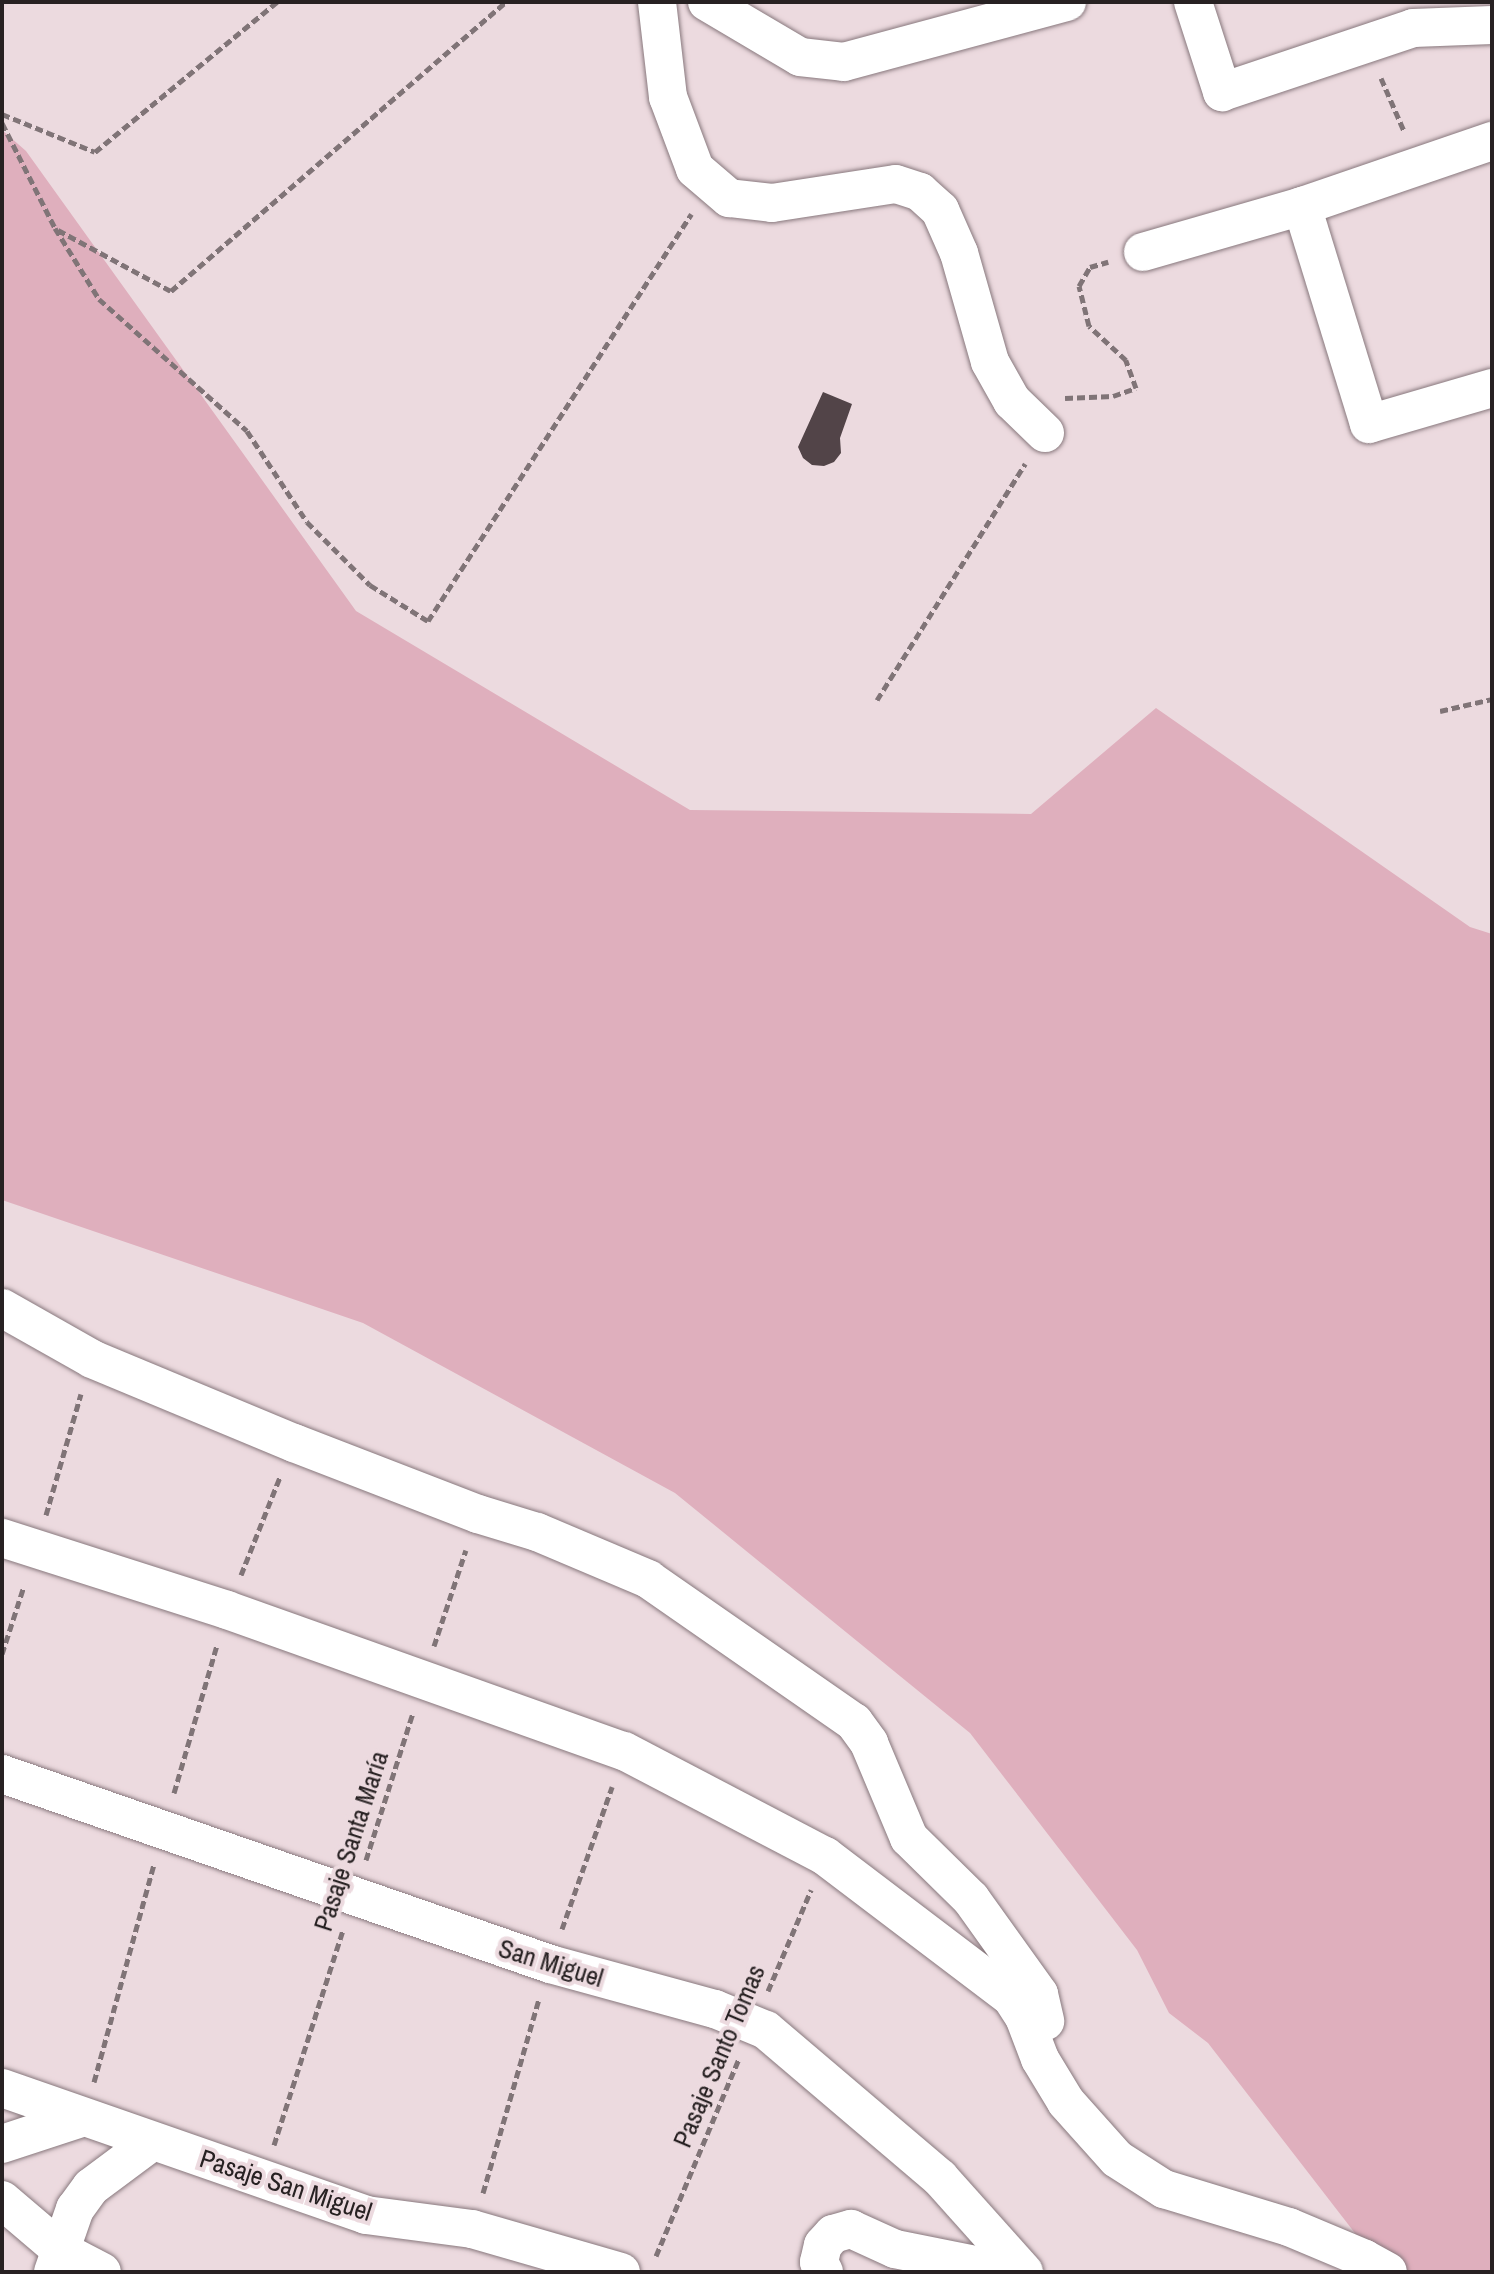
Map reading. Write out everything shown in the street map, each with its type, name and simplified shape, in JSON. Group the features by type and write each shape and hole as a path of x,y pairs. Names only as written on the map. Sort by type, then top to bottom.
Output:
{"street":[{"path":"657,2 668,97 695,169 729,198 772,203 896,184 920,192 940,210 959,253 990,362 1012,401 1045,433"},
{"path":"707,2 800,57 844,62 1067,2"},
{"path":"1193,2 1222,92 1413,28 1492,25"},
{"path":"1143,252 1302,206 1492,141"},
{"path":"1302,206 1369,424 1492,388"},
{"path":"2,1308 92,1359 294,1443 478,1514 537,1532 648,1579 854,1722 869,1743 909,1838 971,1899 1039,1994 1046,2012 1040,2059"},
{"path":"19,1544 227,1610 624,1751 825,1856 1011,1997 1024,2017 1040,2059 1066,2102 1117,2159 1164,2189 1289,2227 1388,2272"},
{"name":"San Miguel","path":"2,1774 353,1899 550,1964 715,2009 766,2030 940,2178 1024,2272"},
{"name":"Pasaje San Miguel","path":"2,2088 366,2215 472,2229 621,2272"},
{"path":"2,2144 84,2117"},
{"path":"57,2261 75,2209 91,2187 153,2141"},
{"path":"2,2200 57,2261 102,2272"},
{"path":"824,2272 819,2262 823,2245 833,2234 851,2229 895,2249 1010,2272"}],"path":[{"path":"2,114 95,152 277,2"},
{"path":"55,228 171,291 506,2"},
{"path":"1367,43 1419,166"},
{"path":"2,123 55,228 99,299 247,431 307,522 370,585 428,621 712,183"},
{"path":"1012,401 1113,396 1136,388 1126,360 1089,326 1079,286 1090,267 1143,252"},
{"path":"877,700 1045,433"},
{"path":"1440,711 1492,699"},
{"path":"2,1654 19,1544 92,1359"},
{"path":"84,2117 227,1610 294,1443"},
{"name":"Pasaje Santa María","path":"263,2179 478,1514"},
{"name":"Pasaje Santo Tomas","path":"656,2257 825,1856"}],"shaded area":[{"path":"2,130 26,151 356,611 690,810 1031,814 1156,708 1470,927 1492,934 1492,2272 1385,2272 1208,2043 1169,2013 1137,1950 970,1733 675,1493 363,1323 2,1200"}],"building":[{"path":"823,392 852,404 840,438 841,453 834,462 824,466 812,465 803,458 798,447"}]}
